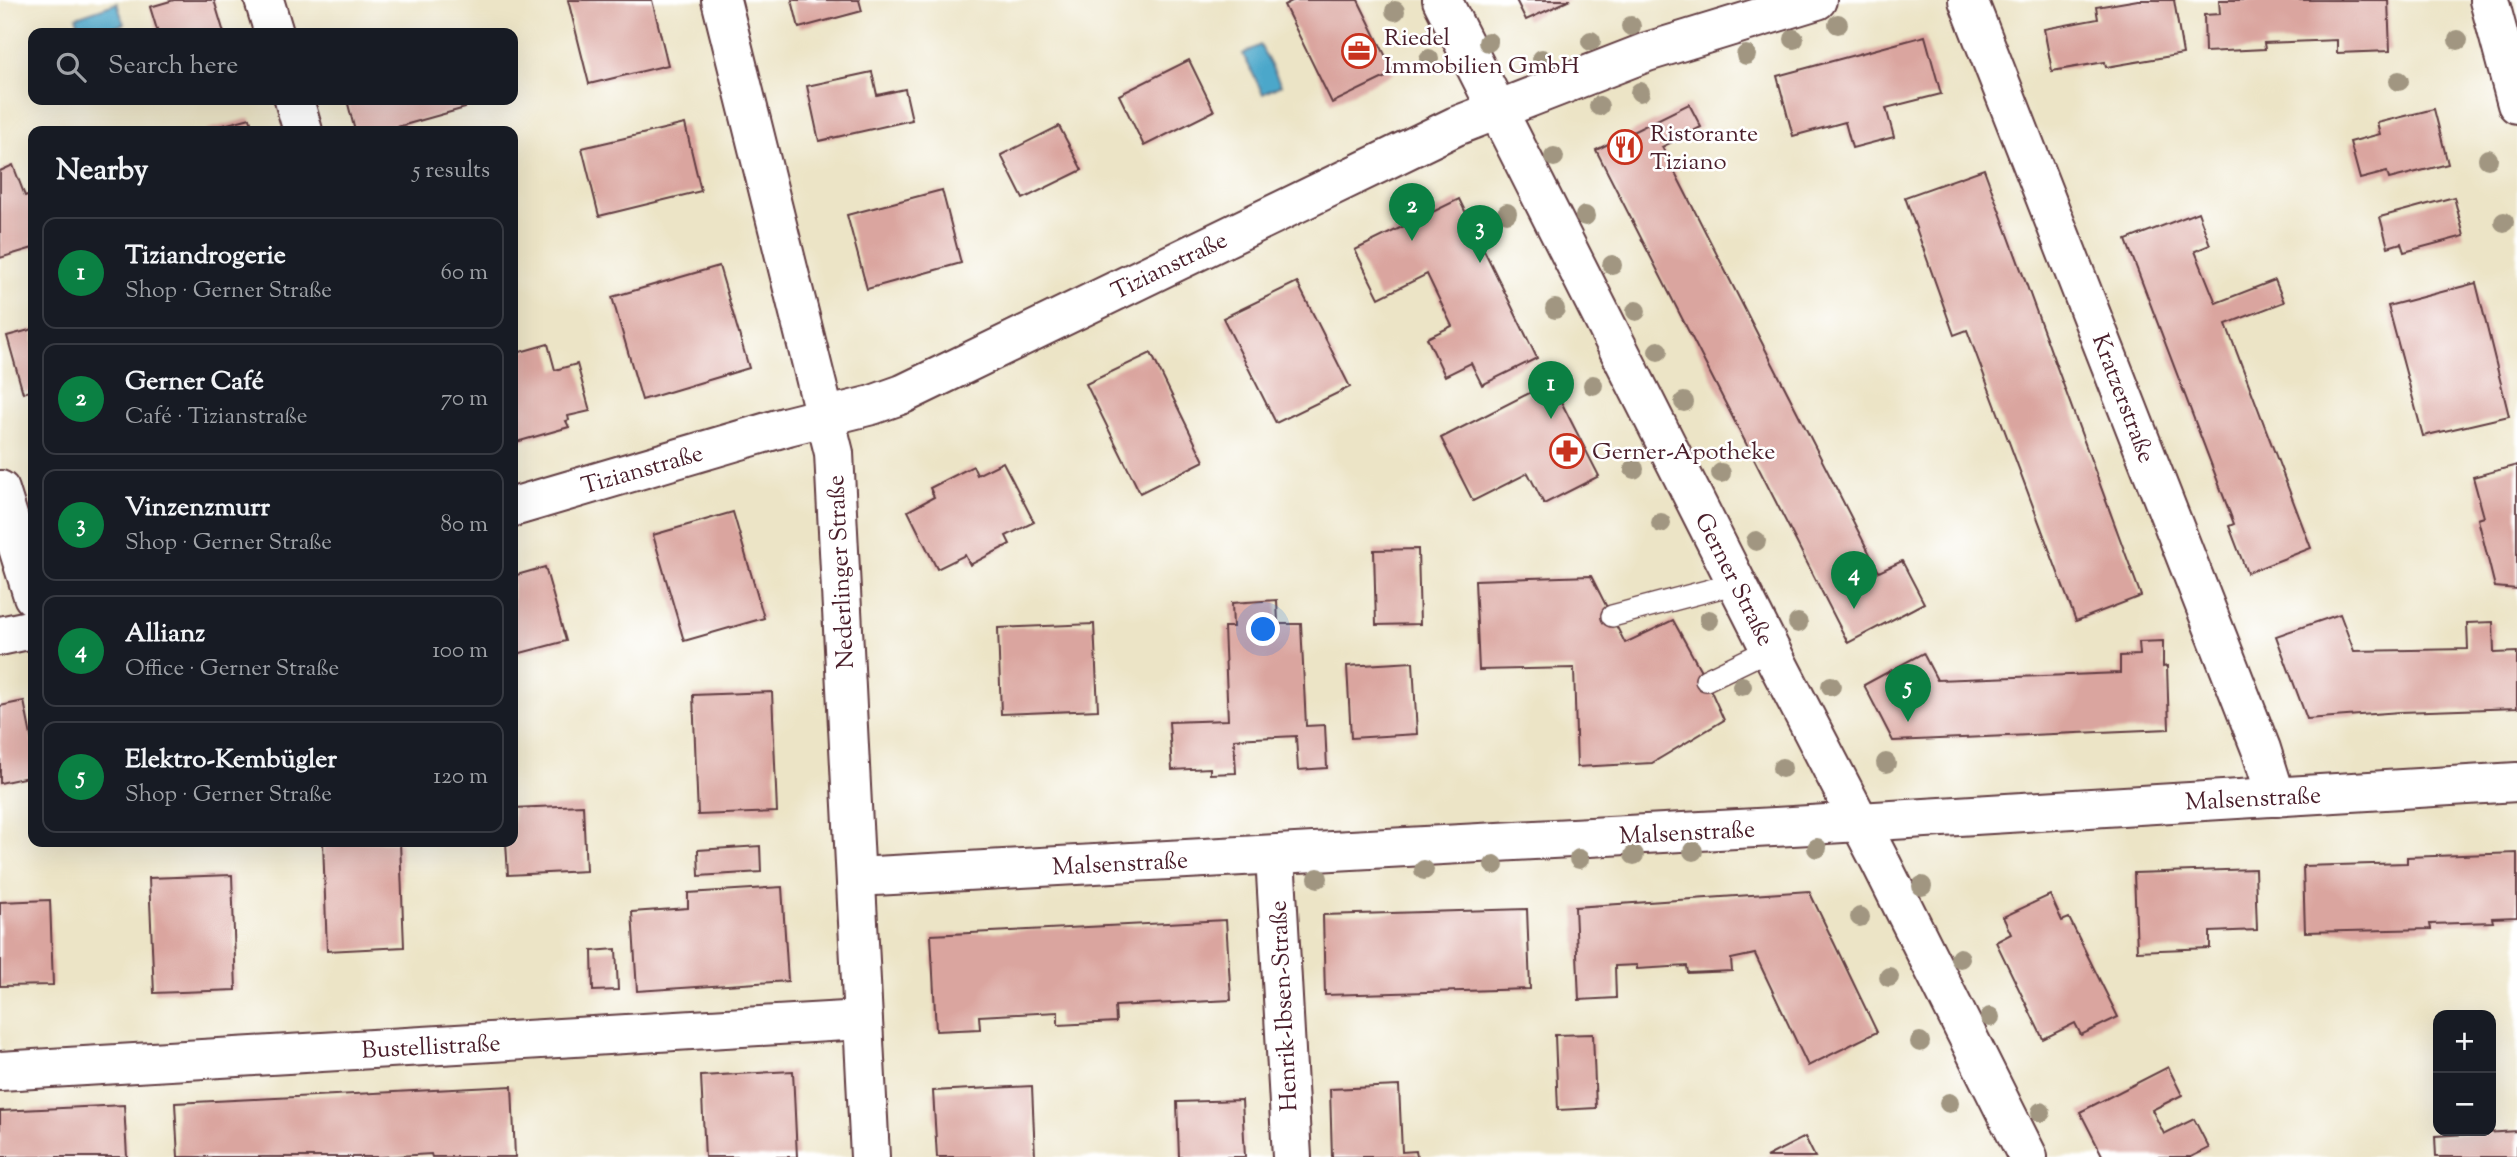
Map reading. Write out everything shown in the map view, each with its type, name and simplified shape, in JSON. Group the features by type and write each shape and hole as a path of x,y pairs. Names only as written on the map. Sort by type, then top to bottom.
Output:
{"street":[{"path":"264,0 272,28"},
{"name":"Nederlinger Straße","path":"721,0 827,416 834,453 870,1157"},
{"name":"Gerner Straße","path":"1442,0 2028,1157"},
{"name":"Tizianstraße","path":"518,506 903,394 1455,126 1647,52 1817,0"},
{"name":"Kratzerstraße","path":"1968,0 2260,749 2276,797"},
{"path":"2489,0 2517,104"},
{"path":"295,105 302,126"},
{"path":"0,490 28,580"},
{"path":"0,636 28,630"},
{"name":"Malsenstraße","path":"856,877 1275,856 2517,782"},
{"name":"Henrik-Ibsen-Straße","path":"1275,856 1292,1157"},
{"name":"Bustellistraße","path":"0,1071 862,1020"}],"lane":[{"path":"1612,616 1737,583"},
{"path":"1706,680 1770,649"}],"water":[{"path":"117,3 124,24 112,28 80,28 76,17"},
{"path":"1260,45 1281,85 1263,94 1243,54"}],"building":[{"path":"174,0 214,0 222,28 156,28 150,7"},
{"path":"568,0 652,0 668,65 589,84"},
{"path":"792,0 859,0 862,11 799,28"},
{"path":"1294,0 1358,0 1394,73 1332,103 1284,5"},
{"path":"1516,0 1570,0 1526,20"},
{"path":"2138,0 2174,0 2183,54 2106,67 2105,62 2052,71 2044,29 2098,19 2096,7"},
{"path":"2219,0 2388,0 2390,51 2337,53 2337,40 2264,43 2265,49 2205,52 2204,15 2220,14"},
{"path":"1925,36 1941,94 1886,108 1894,137 1852,148 1845,122 1793,136 1777,76"},
{"path":"1189,60 1214,111 1144,146 1119,95"},
{"path":"872,72 877,95 905,89 912,120 819,141 807,86"},
{"path":"1689,104 1701,127 1662,147 1879,572 1902,561 1924,603 1848,643 1596,150"},
{"path":"348,105 464,105 465,108 401,126 354,126"},
{"path":"2434,109 2448,164 2389,179 2387,172 2360,179 2350,142 2380,134 2377,123"},
{"path":"250,118 252,126 220,126"},
{"path":"685,124 701,191 599,216 582,148"},
{"path":"1059,126 1082,170 1023,199 1001,155"},
{"path":"13,165 25,196 28,195 28,250 0,258 0,171"},
{"path":"1984,169 2141,596 2076,621 1967,330 1954,335 1905,197"},
{"path":"942,190 961,263 867,289 847,215"},
{"path":"2454,197 2464,236 2404,252 2401,243 2388,247 2380,217"},
{"path":"1459,199 1537,358 1482,385 1471,363 1445,376 1427,338 1452,326 1427,274 1379,298 1355,250"},
{"path":"2198,212 2210,245 2195,251 2216,303 2275,280 2284,302 2226,324 2311,548 2247,573 2229,526 2234,524 2126,240"},
{"path":"719,266 749,368 642,400 612,297"},
{"path":"1297,282 1350,387 1276,423 1223,318"},
{"path":"2476,283 2509,416 2423,436 2388,306"},
{"path":"28,330 28,392 23,393 7,336"},
{"path":"548,344 555,370 577,364 590,411 568,416 569,420 566,421 569,427 518,442 518,353"},
{"path":"1151,353 1204,461 1140,493 1086,384"},
{"path":"1551,382 1599,476 1544,504 1528,473 1473,501 1441,438"},
{"path":"1003,462 1034,522 1006,536 1010,544 970,565 965,555 937,569 908,511 934,497 930,488 973,466 977,475"},
{"path":"2517,465 2517,589 2495,587 2478,519 2484,517 2473,477"},
{"path":"733,512 764,618 684,641 653,535"},
{"path":"1418,549 1420,624 1376,625 1374,550"},
{"path":"545,567 566,641 518,654 518,575"},
{"path":"1591,576 1625,643 1673,620 1706,680 1724,720 1652,763 1577,767 1574,668 1479,670 1475,580"},
{"path":"1277,600 1278,624 1301,624 1306,726 1325,725 1327,768 1298,770 1296,736 1234,739 1236,773 1210,774 1210,768 1172,770 1169,722 1228,720 1224,627 1233,627 1232,603"},
{"path":"2340,614 2354,651 2468,649 2467,623 2493,622 2494,653 2517,652 2517,708 2400,712 2307,719 2276,636"},
{"path":"1094,624 1098,710 1001,714 998,628"},
{"path":"2163,641 2163,667 2167,666 2169,729 1893,741 1864,685 1923,653 1937,680 2120,673 2120,656 2140,655 2139,642"},
{"path":"1413,662 1417,734 1351,738 1347,666"},
{"path":"772,692 777,812 698,815 693,695"},
{"path":"24,701 28,721 28,777 0,783 0,706"},
{"path":"583,805 586,871 508,875 506,847 518,847 518,808"},
{"path":"760,846 761,872 699,876 698,850"},
{"path":"323,847 400,847 404,947 327,951"},
{"path":"2517,853 2517,917 2492,918 2493,922 2430,924 2431,929 2305,932 2303,866 2407,863 2407,857"},
{"path":"2255,869 2257,930 2210,932 2210,948 2137,951 2134,873"},
{"path":"232,875 236,990 154,993 149,878"},
{"path":"782,887 788,981 637,991 632,912 688,908 688,893"},
{"path":"1809,891 1877,1032 1808,1066 1755,954 1731,959 1732,971 1688,973 1687,966 1637,969 1637,965 1615,966 1616,998 1579,1000 1575,907"},
{"path":"2050,895 2062,921 2069,918 2118,1017 2081,1035 2075,1023 2043,1039 1996,942 2011,934 2003,917"},
{"path":"50,900 53,985 0,986 0,902"},
{"path":"1527,909 1530,989 1325,995 1323,915"},
{"path":"1226,920 1231,1000 1115,1006 1116,1022 1058,1025 1058,1012 979,1016 980,1029 936,1031 931,935"},
{"path":"616,949 618,990 593,991 592,951"},
{"path":"1593,1034 1596,1108 1558,1110 1555,1035"},
{"path":"2168,1067 2182,1095 2152,1110 2164,1134 2194,1119 2209,1148 2191,1157 2103,1157 2080,1112"},
{"path":"793,1071 797,1157 705,1157 701,1076"},
{"path":"512,1086 515,1157 432,1157 431,1154 381,1157 178,1157 175,1103"},
{"path":"1032,1086 1035,1157 937,1157 933,1091"},
{"path":"1399,1086 1402,1152 1416,1151 1417,1157 1332,1157 1330,1089"},
{"path":"1242,1100 1245,1157 1179,1157 1177,1102"},
{"path":"124,1105 127,1157 0,1157 0,1111"},
{"path":"2517,1131 2517,1157 2436,1157 2435,1136 2496,1136 2496,1132"},
{"path":"1805,1137 1815,1157 1766,1157"}],"place":[{"name":"Riedel Immobilien GmbH","path":"1359,51"},
{"name":"Ristorante Tiziano","path":"1625,147"},
{"name":"Gerner Café","path":"1412,241"},
{"name":"Vinzenzmurr","path":"1480,263"},
{"name":"Tiziandrogerie","path":"1551,419"},
{"name":"Gerner-Apotheke","path":"1567,451"},
{"name":"Allianz","path":"1854,609"},
{"name":"Elektro-Kembügler","path":"1908,722"}]}
